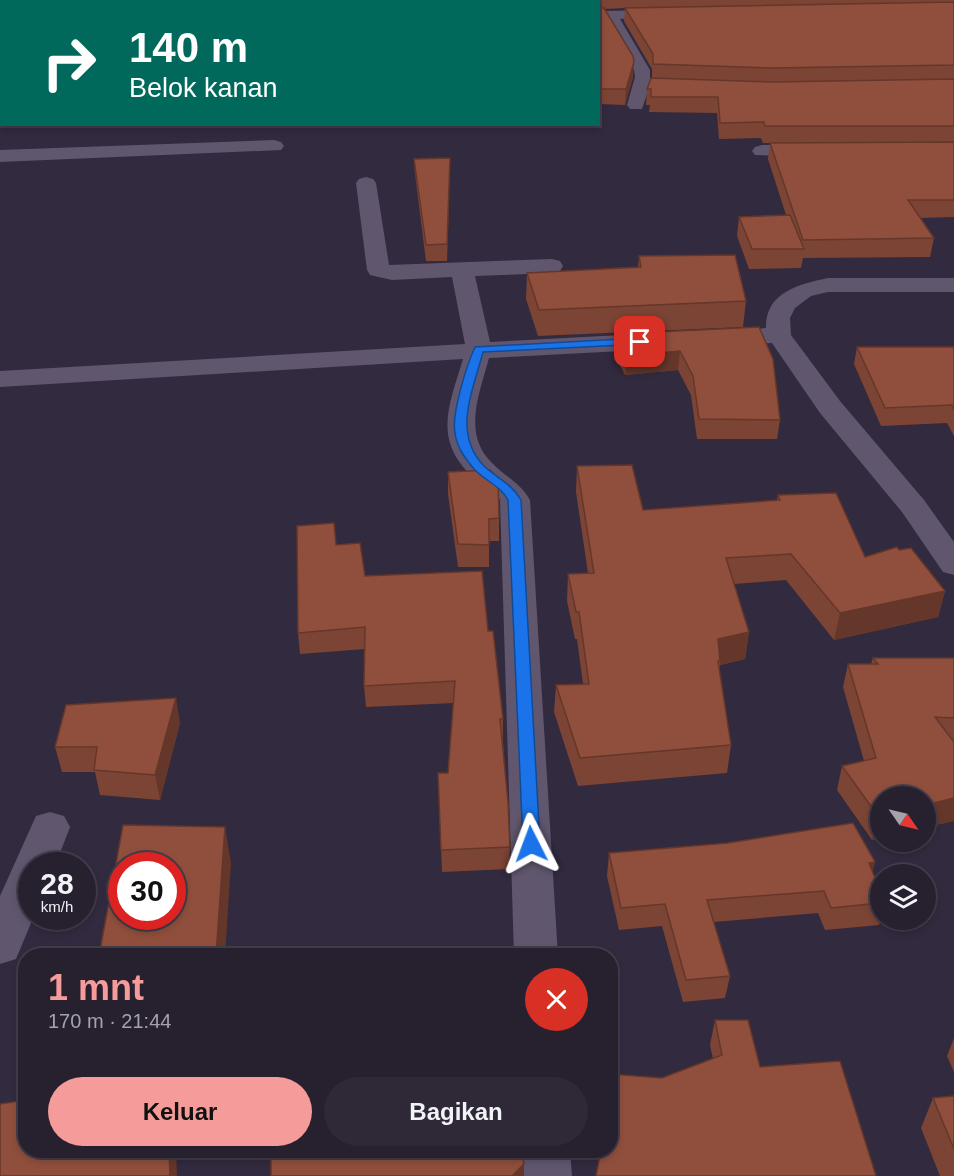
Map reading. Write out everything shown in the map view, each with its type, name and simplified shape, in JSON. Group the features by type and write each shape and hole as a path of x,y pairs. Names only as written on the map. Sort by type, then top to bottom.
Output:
{"street":[{"path":"604,15 681,14"},
{"path":"604,15 642,70 636,105"},
{"path":"641,86 711,88"},
{"path":"0,156 274,146"},
{"path":"762,151 834,151"},
{"path":"366,183 378,270 392,273 552,266"},
{"path":"462,270 479,349 463,405 460,430 465,449 481,469 510,491 516,511 536,948"},
{"path":"954,285 828,285 803,290 785,304 778,318 779,335 830,407 913,506 954,565"},
{"path":"0,379 479,349 779,335"},
{"path":"40,852 50,827"},
{"path":"0,946 18,904"},
{"path":"545,1158 546,1176"}],"building":[{"path":"954,2 954,65 772,68 653,64 653,54 625,8"},
{"path":"600,7 604,8 633,56 634,62 626,89 600,89"},
{"path":"651,78 772,82 954,79 954,126 765,126 764,122 720,123 718,97 651,97 651,89 647,89"},
{"path":"954,142 954,200 908,200 934,238 803,240 770,143"},
{"path":"450,158 447,244 426,245 414,159"},
{"path":"790,215 804,249 752,249 739,217"},
{"path":"735,255 746,301 539,310 527,273 641,267 639,256"},
{"path":"759,327 773,359 780,420 699,419 693,376 680,351 627,356 615,334"},
{"path":"857,347 954,347 954,410 952,405 885,408"},
{"path":"632,465 643,510 780,500 778,495 836,493 865,557 897,547 899,550 911,548 945,591 840,613 791,554 726,558 749,632 718,639 720,661 718,661 731,745 580,758 556,685 589,684 579,612 576,612 568,574 594,573 577,466"},
{"path":"490,470 498,479 499,518 489,519 489,545 458,544 448,472"},
{"path":"334,523 336,545 360,543 365,576 482,571 488,631 493,631 503,719 500,719 510,847 441,850 438,773 448,773 455,681 364,686 365,627 298,633 297,526"},
{"path":"873,658 954,658 954,718 935,717 954,742 954,798 936,802 936,786 870,786 870,805 842,766 876,758 848,664 878,664"},
{"path":"176,698 155,775 94,770 97,747 55,747 66,705"},
{"path":"853,823 875,862 869,863 870,904 831,908 824,891 707,900 730,976 686,980 665,904 621,908 609,853 728,843"},
{"path":"123,825 225,827 217,948 100,948 108,907 108,930 186,930 186,852 118,852"},
{"path":"715,1020 748,1020 760,1067 840,1061 876,1176 596,1176 599,1158 618,1158 618,1075 662,1078 722,1055"},
{"path":"954,1096 954,1149 933,1098"},
{"path":"18,1101 18,1158 169,1158 170,1176 0,1176 0,1104"},
{"path":"271,1158 523,1158 524,1164 512,1176 271,1176"}],"route":[{"path":"531,844 516,511 510,491 481,469 465,449 460,430 463,405 479,349 640,342"}]}
